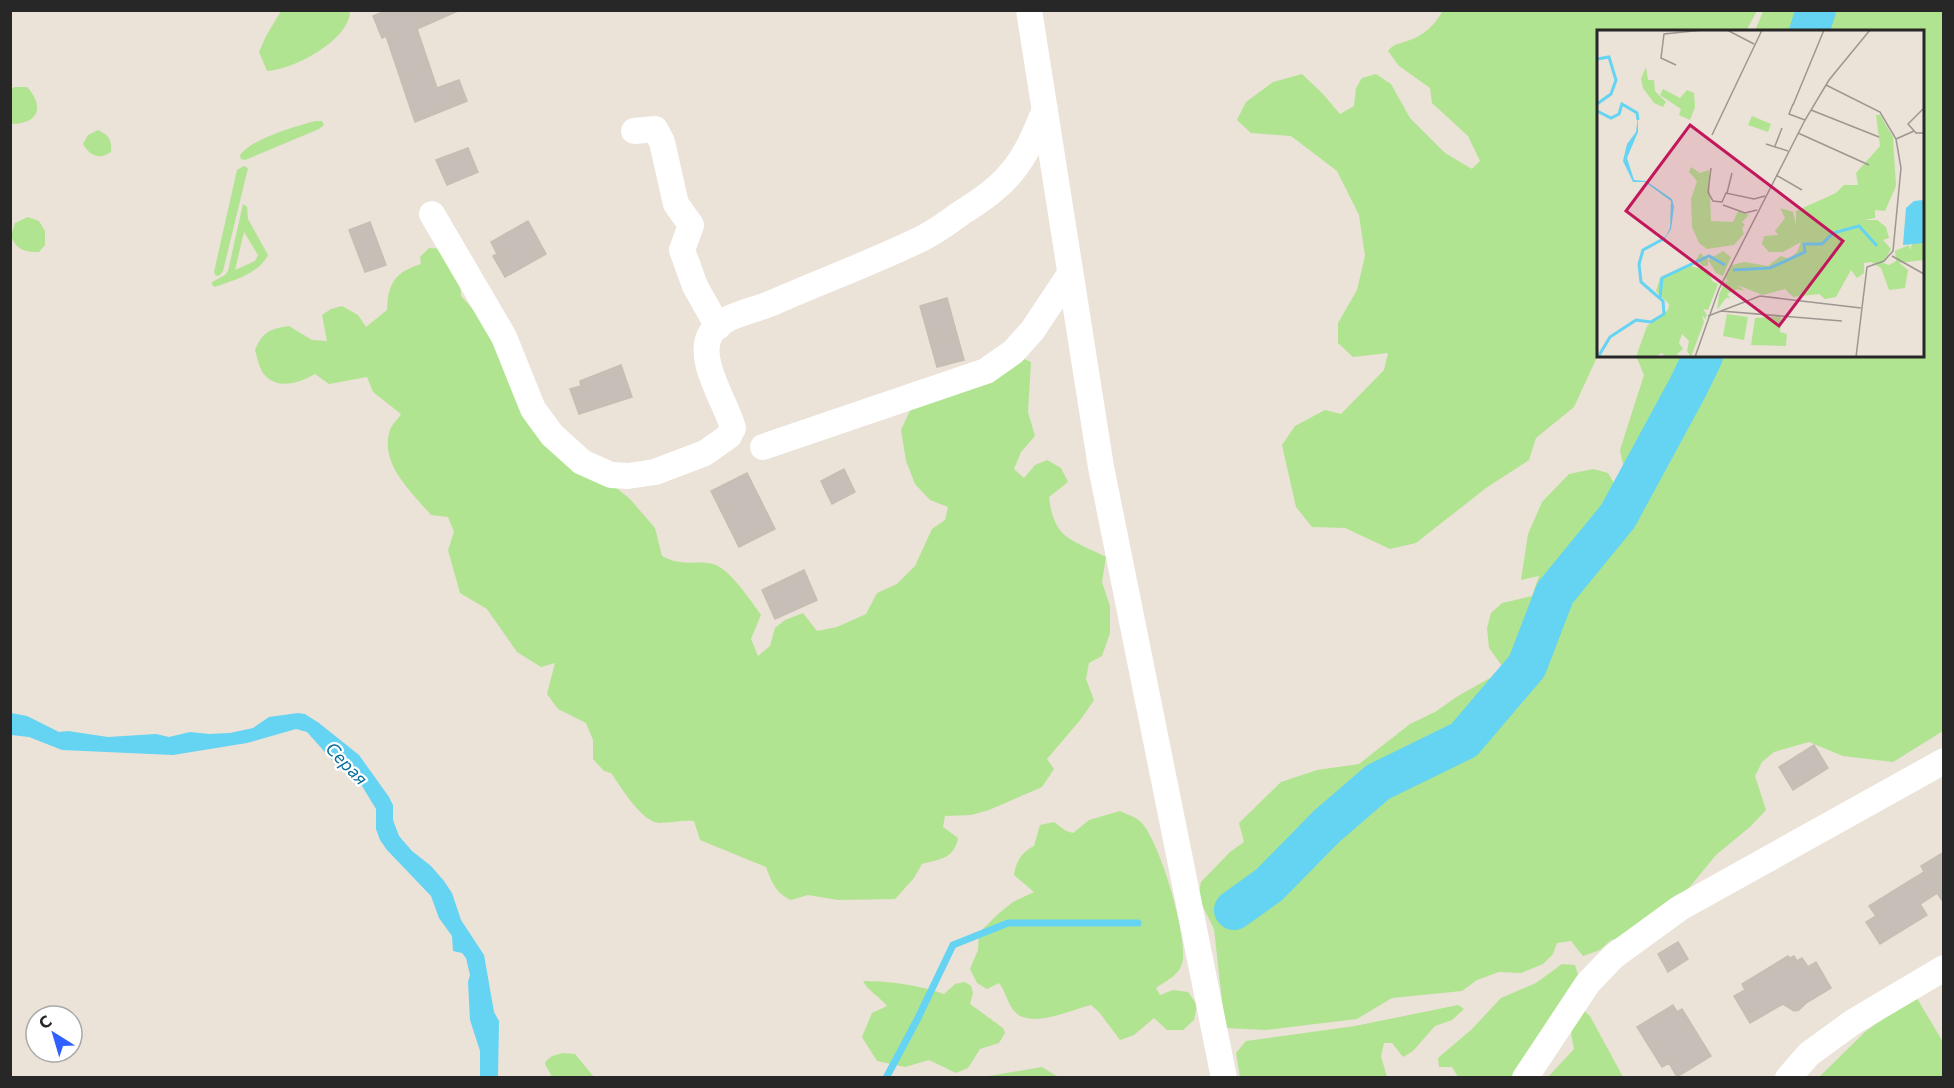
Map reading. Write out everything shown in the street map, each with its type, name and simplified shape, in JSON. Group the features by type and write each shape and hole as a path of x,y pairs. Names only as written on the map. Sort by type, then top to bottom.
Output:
{"street":[{"path":"1029,10 1101,467 1224,1077"},
{"path":"432,214 504,337 532,409 552,435 582,462 611,475 628,476 655,472 705,453 729,436 733,428 729,411 710,372 706,351 711,333 726,320 924,237 974,206 1010,174 1028,149 1046,108"},
{"path":"634,131 655,129 662,142 676,204 691,225 682,250 695,286 718,327"},
{"path":"763,447 986,371 1013,352 1032,331 1070,274"},
{"path":"1525,1077 1588,983 1614,956 1680,908 1944,761"},
{"path":"1788,1077 1809,1054 1853,1022 1944,968"}],"green space":[{"path":"1443,10 1757,11 1747,30 1597,30 1597,357 1574,407 1536,438 1529,460 1486,488 1416,543 1390,549 1345,528 1312,527 1296,507 1282,445 1295,426 1325,410 1341,414 1384,370 1388,353 1353,357 1338,343 1338,323 1357,290 1365,256 1359,215 1337,171 1291,136 1251,133 1237,120 1246,102 1273,82 1302,74 1340,114 1354,106 1356,88 1362,78 1376,74 1391,84 1410,118 1445,153 1472,169 1480,161 1468,136 1432,103 1430,88 1399,66 1388,51 1395,45 1425,32"},
{"path":"281,11 350,11 348,22 331,42 305,59 267,71 259,52"},
{"path":"1763,11 1943,11 1943,731 1893,762 1843,756 1809,742 1774,752 1762,762 1755,776 1766,810 1751,826 1716,855 1688,889 1632,936 1611,940 1600,950 1583,956 1571,941 1557,943 1553,954 1543,964 1521,973 1499,972 1477,980 1462,991 1392,998 1357,1019 1265,1030 1225,1028 1214,929 1198,897 1201,882 1230,852 1244,842 1239,823 1281,782 1317,770 1359,764 1410,724 1435,712 1490,678 1502,666 1489,648 1487,628 1491,613 1502,603 1532,596 1539,576 1521,580 1528,534 1542,502 1569,474 1593,469 1608,473 1618,493 1630,482 1626,478 1620,450 1644,375 1636,357 1924,357 1924,30 1755,30"},
{"path":"14,87 27,87 37,107 34,117 22,123 13,124 11,122 11,90"},
{"path":"315,121 322,121 324,125 245,160 241,159 240,155 254,143"},
{"path":"98,130 109,138 111,144 111,152 103,156 95,156 83,144 88,135"},
{"path":"244,166 248,168 223,271 216,276 214,272 237,170"},
{"path":"243,204 247,207 248,219 268,255 264,262 245,276 215,287 212,285 212,282 228,271","holes":["244,232 258,255 255,261 235,270"]},
{"path":"28,217 39,221 45,231 45,245 39,252 22,249 11,236 15,223"},
{"path":"429,248 447,249 460,270 461,296 500,340 526,358 536,422 630,499 655,528 662,556 682,562 713,564 726,571 739,586 761,615 751,639 758,656 770,646 775,628 785,620 803,613 817,631 837,627 866,614 877,593 897,584 915,566 932,529 945,520 948,507 930,500 915,484 906,461 901,430 913,404 1022,358 1031,362 1028,412 1035,436 1021,452 1014,469 1024,478 1035,465 1047,460 1061,468 1068,482 1049,497 1051,511 1055,522 1066,536 1106,557 1102,582 1110,606 1110,633 1102,656 1089,663 1086,679 1094,700 1047,759 1054,769 1042,787 989,810 971,815 945,816 943,827 958,838 953,850 945,857 922,864 914,878 895,899 838,900 808,895 791,900 775,887 766,867 700,840 694,821 660,823 639,811 611,773 604,771 593,759 593,740 586,723 558,709 547,694 555,663 541,667 517,652 487,609 460,593 448,550 454,532 448,517 431,515 406,487 393,466 389,454 390,430 401,414 373,392 367,377 329,384 315,374 302,380 281,384 269,379 260,368 255,350 264,335 276,328 289,326 312,340 327,341 322,315 342,306 358,315 366,327 387,310 389,293 395,280 405,271 421,264 420,257"},
{"path":"1120,811 1139,820 1148,832 1163,867 1176,909 1183,946 1182,965 1173,977 1156,988 1160,995 1173,990 1188,992 1197,1005 1194,1020 1183,1030 1167,1030 1154,1018 1134,1035 1120,1040 1091,1005 1041,1019 1022,1017 1015,1012 999,983 987,989 977,983 970,969 978,950 979,933 1013,902 1034,892 1014,875 1020,858 1034,846 1040,825 1054,822 1073,833 1089,820"},
{"path":"1562,964 1575,965 1579,978 1515,1077 1458,1077 1452,1067 1439,1067 1438,1058 1472,1029 1501,998 1536,983"},
{"path":"863,981 904,984 944,994 955,984 965,982 971,986 973,993 970,1004 1003,1028 1005,1033 999,1043 980,1049 968,1068 956,1073 929,1060 905,1067 877,1061 862,1037 872,1013 887,1006"},
{"path":"1915,995 1943,1042 1943,1077 1818,1078 1865,1032"},
{"path":"1458,1005 1464,1009 1452,1020 1435,1026 1413,1051 1403,1057 1392,1043 1384,1043 1381,1056 1387,1077 1240,1077 1236,1053 1246,1041 1355,1026"},
{"path":"1580,1007 1590,1016 1623,1077 1547,1078 1574,1049 1571,1027"},
{"path":"563,1053 575,1054 594,1077 552,1077 545,1064 546,1061 552,1056"},
{"path":"1042,1067 1058,1077 983,1077"}],"water":[{"name":"Серая","path":"11,713 27,716 59,732 68,731 108,737 156,734 169,737 190,732 230,733 253,728 269,717 298,713 305,714 319,723 359,755 389,797 393,805 393,820 399,836 444,881 452,893 461,920 484,955 494,1012 499,1021 498,1077 480,1077 480,1051 470,1020 468,982 470,975 466,958 462,953 453,951 452,936 439,918 431,896 380,840 376,829 376,809 362,786 349,771 332,760 307,732 296,729 247,743 173,755 62,750 29,737 11,735"}],"building":[{"path":"388,10 460,10 417,29 437,88 459,80 467,101 415,122 386,36 382,38 373,16"},
{"path":"468,148 478,172 447,185 436,160"},
{"path":"528,221 546,254 505,277 493,256 497,254 491,242"},
{"path":"370,222 386,265 365,272 349,230"},
{"path":"947,298 964,360 937,367 920,306"},
{"path":"621,365 632,397 579,414 570,389 581,386 580,381"},
{"path":"844,469 855,492 832,504 821,481"},
{"path":"747,473 775,529 739,547 711,491"},
{"path":"804,570 817,600 775,619 762,590"},
{"path":"1814,745 1828,768 1793,790 1779,767"},
{"path":"1944,852 1944,903 1937,893 1920,904 1927,915 1880,944 1866,922 1876,916 1869,906 1924,872 1921,866"},
{"path":"1678,942 1688,959 1668,972 1658,954"},
{"path":"1788,956 1790,958 1794,956 1797,961 1802,958 1808,967 1816,962 1831,988 1806,1003 1799,1010 1794,1011 1783,1004 1750,1023 1734,996 1745,990 1742,984"},
{"path":"1673,1005 1677,1012 1682,1009 1711,1056 1677,1077 1669,1063 1662,1067 1637,1027"}],"waterway":[{"path":"1810,30 1816,10"},
{"path":"1234,910 1269,885 1327,826 1378,782 1464,740 1527,666 1555,593 1618,516 1703,357"},
{"path":"886,1078 953,945 1008,923 1138,923"}]}
